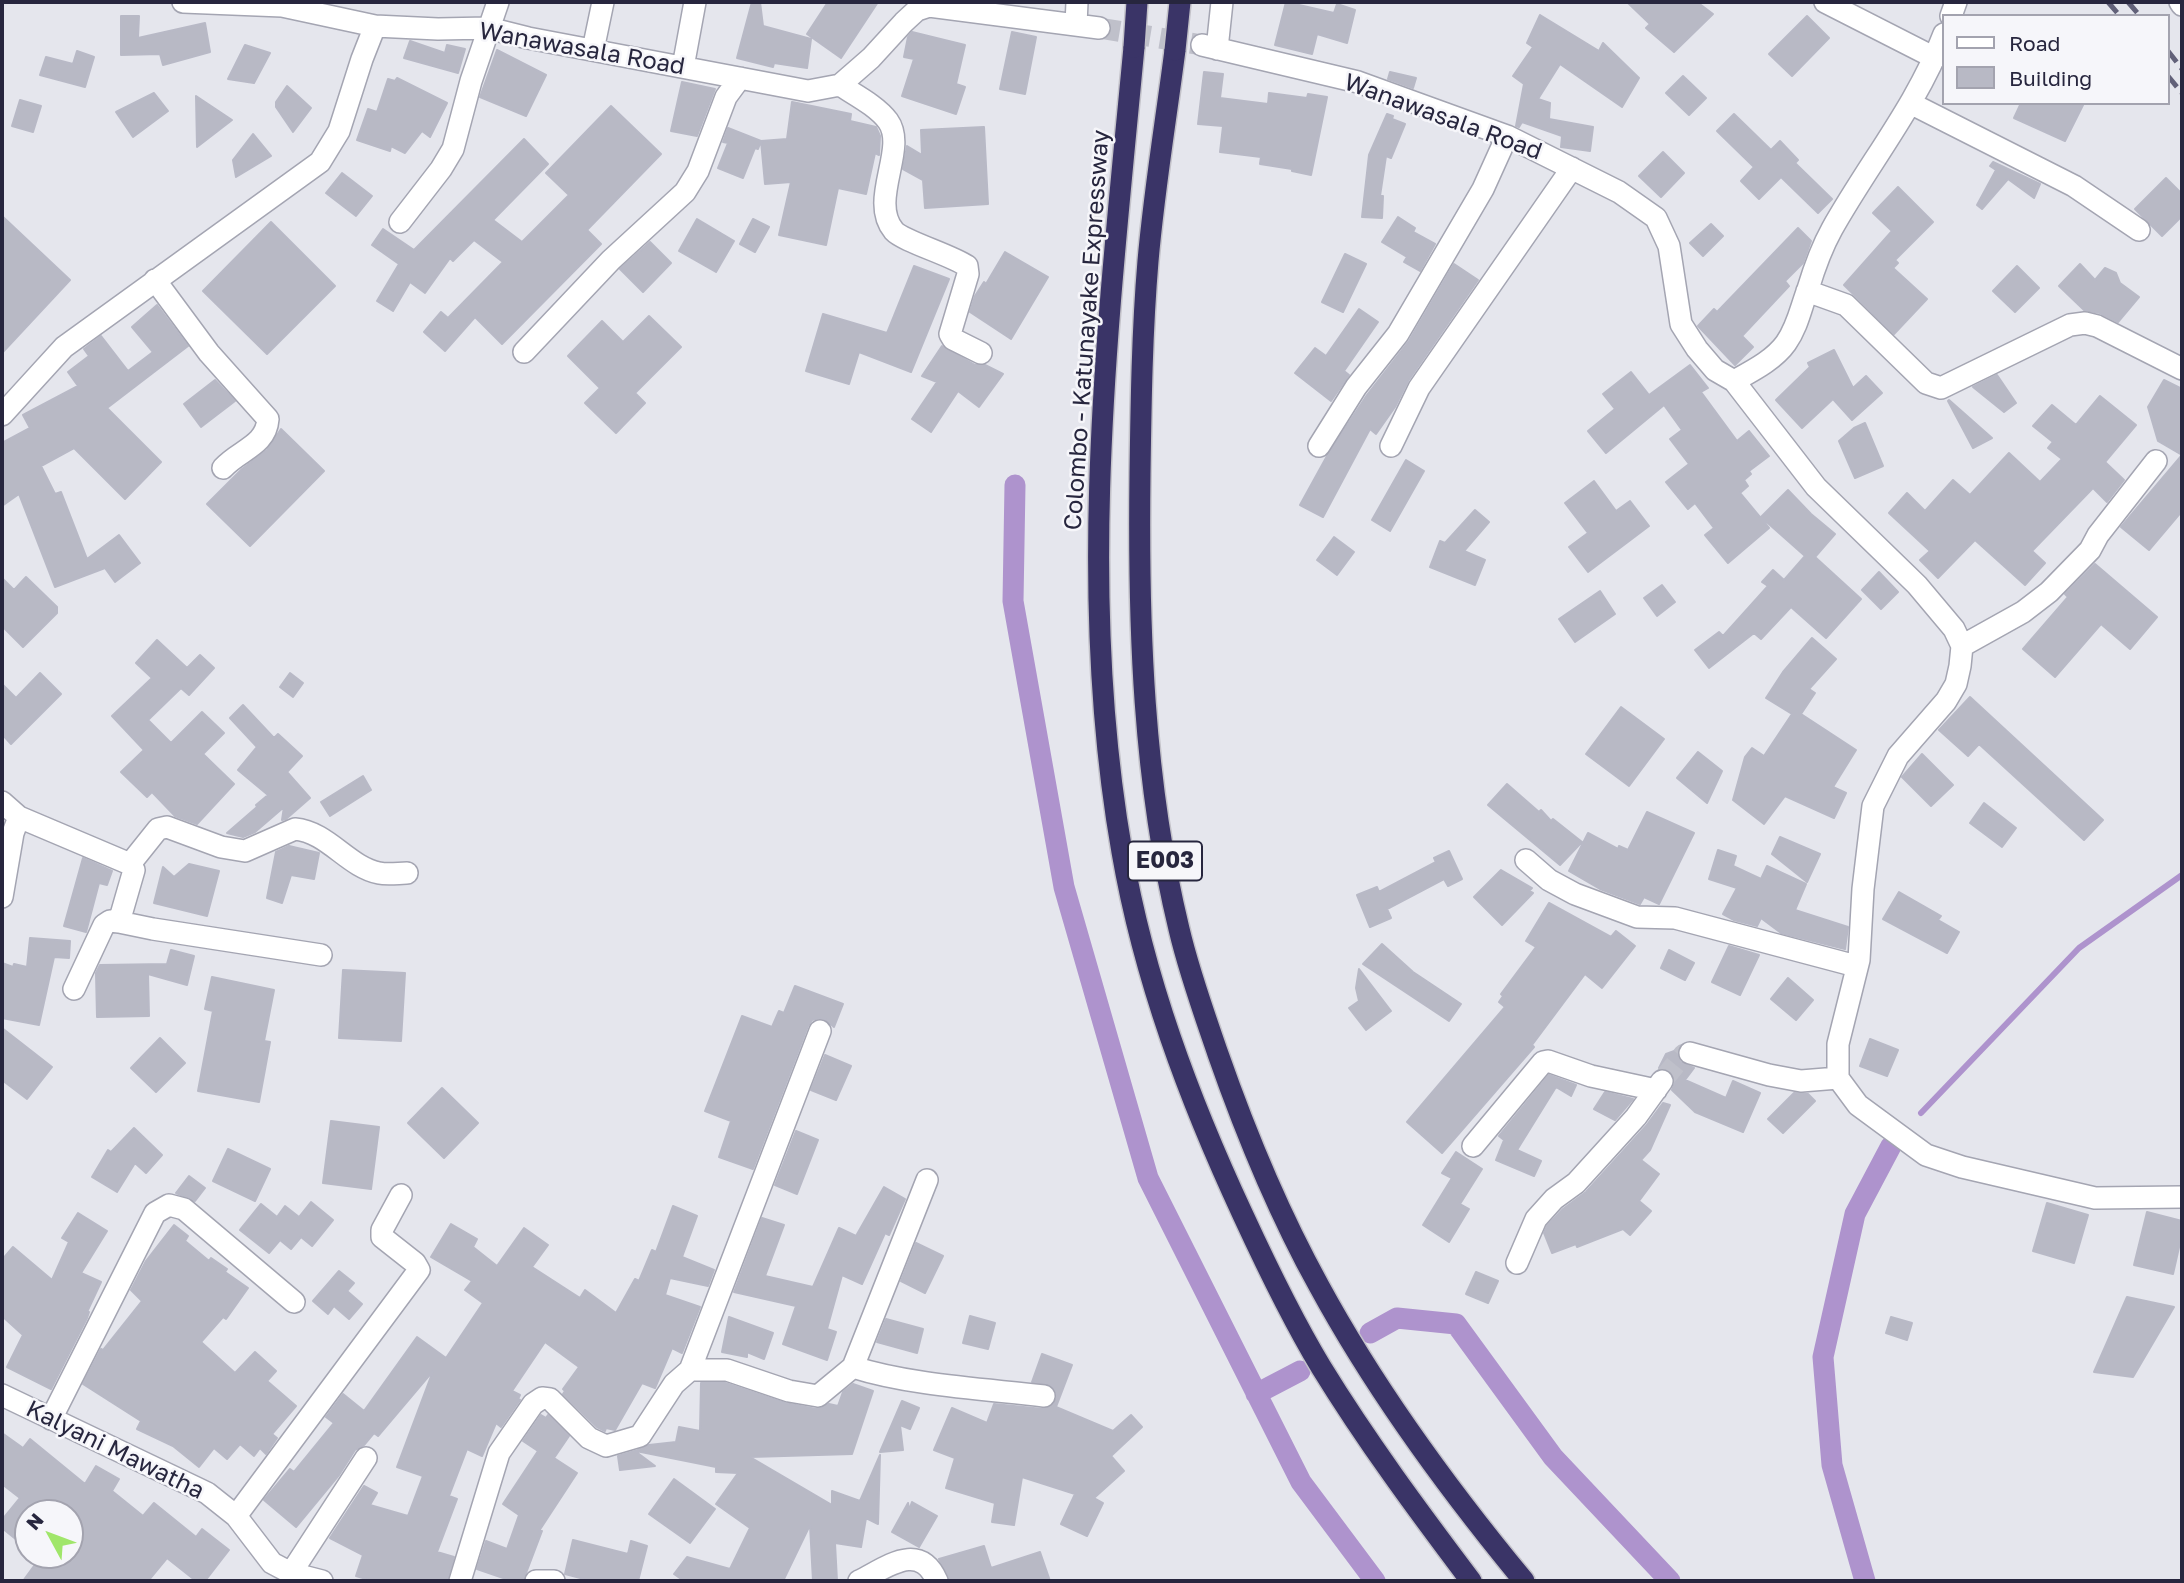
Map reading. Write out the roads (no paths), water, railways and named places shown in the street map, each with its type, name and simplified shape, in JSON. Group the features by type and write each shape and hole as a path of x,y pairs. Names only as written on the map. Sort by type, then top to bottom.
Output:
{"highway":[{"name":"Colombo - Katunayake Expressway","path":"1137,2 1112,284 1099,499 1099,603 1107,741 1122,854 1151,979 1183,1076 1212,1149 1252,1236 1321,1367 1406,1495 1471,1581"},
{"name":"E003","path":"1180,2 1148,261 1141,406 1140,602 1144,687 1153,778 1166,867 1179,929 1196,992 1233,1096 1283,1217 1319,1286 1362,1360 1391,1403 1476,1523 1524,1581"}],"street":[{"name":"Wanawasala Road","path":"183,2 283,4 375,26 488,28 808,91 840,85"},
{"path":"400,222 442,169 453,149 471,81 498,2"},
{"path":"593,50 603,2"},
{"path":"683,67 695,2"},
{"path":"1076,25 1077,2"},
{"name":"Wanawasala Road","path":"1222,2 1209,47 1358,82 1507,136 1619,192 1656,218 1669,246 1681,324 1697,349 1715,370 1734,381 1816,487 1917,585 1954,629 1962,646"},
{"path":"1825,2 1935,58"},
{"path":"981,353 953,339 950,334 968,274 967,266 896,233 887,220 884,203 893,136 888,121 840,85 871,58 917,10 929,6 1099,28"},
{"path":"2,415 64,347 320,162 339,131 375,26"},
{"path":"1734,381 1763,364 1785,345 1801,314 1807,291 1831,231 1912,104 1942,39"},
{"path":"524,352 611,260 685,192 698,171 726,97 740,79"},
{"path":"1912,104 2074,186 2139,230"},
{"path":"1319,446 1356,387 1405,322 1483,189 1507,136"},
{"path":"1391,446 1419,388 1572,168"},
{"path":"155,280 209,353 268,419 267,430 259,442 232,458 223,468"},
{"path":"1807,291 1846,305 1926,383 1941,388 2070,325 2085,323 2097,326 2182,369"},
{"path":"2156,461 2098,535 2090,550 2049,592 2023,612 1962,646 1956,684 1946,701 1898,756 1873,806 1863,889 1859,960 1838,1044 1838,1078 1858,1105 1926,1155 1962,1167 2095,1198 2182,1197"},
{"path":"2,802 19,817 130,864 134,870 119,922"},
{"path":"2,897 13,833 19,817"},
{"path":"130,864 158,829 167,827 221,847 245,851 295,829 320,838 379,873 407,873"},
{"path":"1525,860 1549,880 1575,894 1637,917 1675,918 1856,966"},
{"path":"74,989 104,925 110,921 321,955"},
{"path":"460,1581 499,1454 533,1404 542,1398 550,1399 589,1438 606,1446 640,1436 674,1384 691,1370 821,1031"},
{"path":"1689,1053 1801,1081 1838,1078"},
{"path":"1473,1146 1543,1062 1557,1063 1591,1076 1659,1086 1636,1117 1576,1183 1554,1199 1536,1219 1517,1262"},
{"path":"691,1370 726,1370 789,1391 818,1396 853,1367 927,1180"},
{"path":"236,1516 419,1269 382,1237 382,1230 401,1195"},
{"path":"51,1419 155,1213 169,1205 184,1209 293,1302"},
{"path":"853,1367 954,1386 1044,1396"},
{"name":"Kalyani Mawatha","path":"2,1395 207,1493 236,1516 272,1563 291,1573 322,1581"},
{"path":"291,1573 366,1458"},
{"path":"859,1581 903,1559 926,1564 937,1581"},
{"path":"536,1581 554,1581"}],"waterway":[{"path":"1015,485 1013,601 1064,887 1148,1178 1301,1482 1375,1581"},
{"path":"1921,1113 2079,948 2182,875"},
{"path":"1865,1581 1832,1465 1823,1357 1855,1214 1891,1146"},
{"path":"1370,1333 1397,1318 1456,1324 1553,1457 1670,1581"},
{"path":"1256,1394 1300,1371"}],"tunnel":[{"path":"1099,28 1202,45"},
{"path":"1662,1081 1684,1054 1690,1053"}],"railway":[{"path":"2108,2 2118,14"},
{"path":"2128,2 2138,14"},
{"path":"2170,54 2182,69"},
{"path":"2170,78 2182,93"}]}
